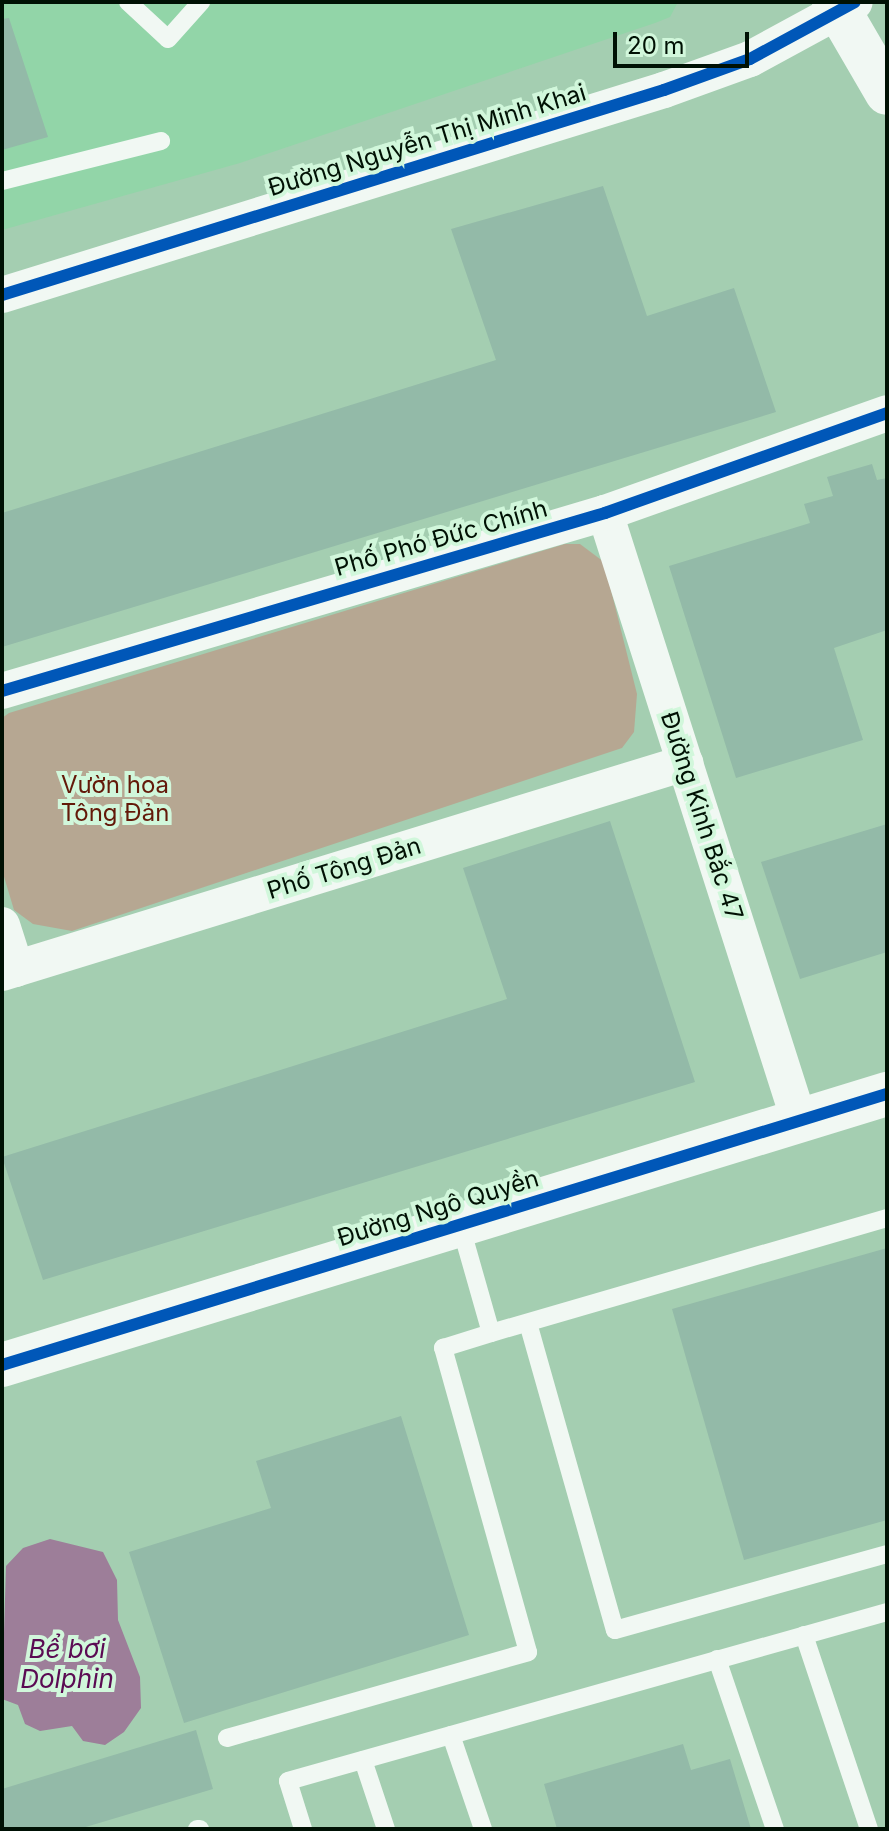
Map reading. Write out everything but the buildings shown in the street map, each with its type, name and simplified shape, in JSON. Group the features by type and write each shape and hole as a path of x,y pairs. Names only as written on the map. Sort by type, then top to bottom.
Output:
{"street":[{"path":"844,6 887,93"},
{"name":"Đường Nguyễn Thị Minh Khai","path":"2,295 664,90 750,59 844,6"},
{"name":"Phố Phó Đức Chính","path":"2,691 605,513 887,413"},
{"name":"Đường Kinh Bắc 47","path":"605,513 799,1120"},
{"name":"Phố Tông Đản","path":"9,971 685,763"},
{"path":"2,925 9,971"},
{"name":"Đường Ngô Quyền","path":"2,1365 887,1094"}],"lane":[{"path":"128,2 168,39 201,2"},
{"path":"2,181 161,141"},
{"path":"227,1738 528,1652 443,1348 887,1218"},
{"path":"460,1224 491,1333"},
{"path":"528,1323 615,1630 887,1554"},
{"path":"303,1829 288,1781 887,1612"},
{"path":"804,1635 869,1829"},
{"path":"717,1659 775,1829"},
{"path":"451,1735 483,1829"},
{"path":"363,1760 386,1829"}],"shaded area":[{"path":"2,2 678,2 670,17 655,23 240,163 2,230"}],"green space":[{"name":"Vườn hoa Tông Đản","path":"565,544 580,544 604,562 637,694 634,732 622,748 72,931 33,924 14,910 2,870 2,718 9,713"}],"water":[{"name":"Bể bơi Dolphin","path":"50,1539 103,1552 117,1580 118,1620 140,1677 141,1708 124,1732 105,1745 83,1741 72,1726 40,1731 25,1724 18,1705 2,1699 6,1566 23,1548"}],"cycle path":[{"path":"2,295 664,90 750,59 855,2"},
{"path":"2,691 605,513 887,413"},
{"path":"2,1365 887,1094"}]}
